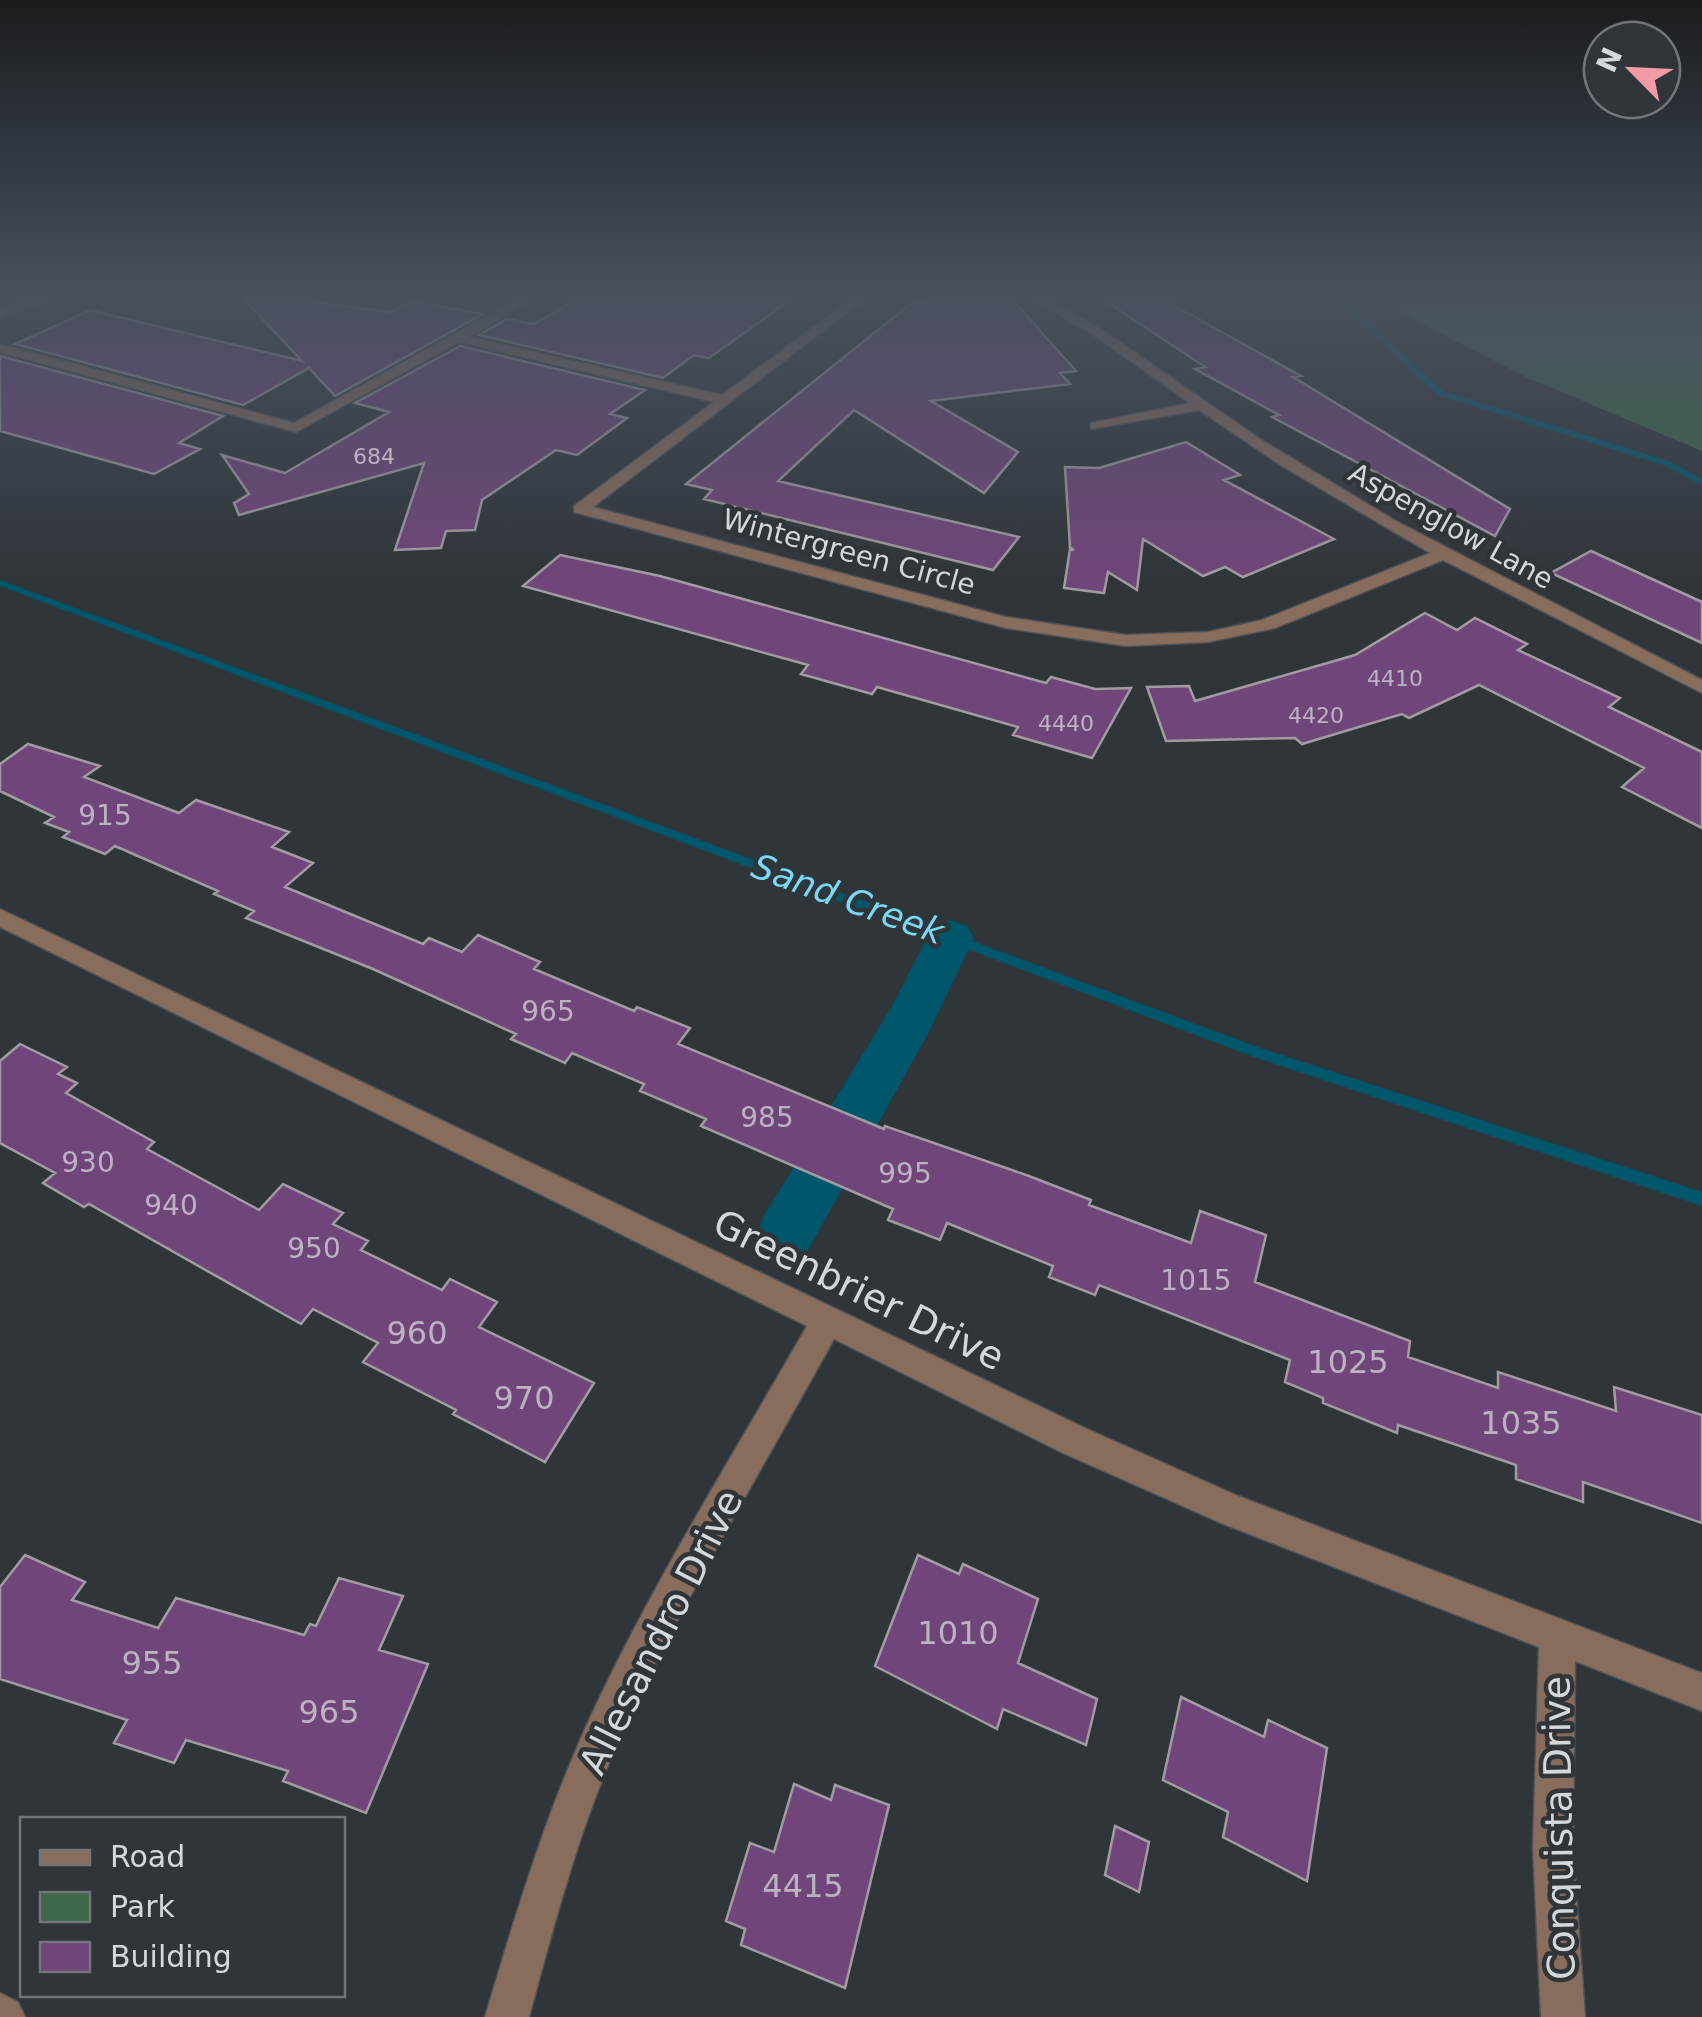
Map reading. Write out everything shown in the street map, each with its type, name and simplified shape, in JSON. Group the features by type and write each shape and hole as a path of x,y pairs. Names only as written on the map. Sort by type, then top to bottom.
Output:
{"street":[{"path":"156,390 296,428 364,390"},
{"path":"682,390 725,400"},
{"name":"Wintergreen Circle","path":"738,390 580,508 1027,628 1083,639 1190,639 1244,631 1280,621 1443,554"},
{"name":"Aspenglow Lane","path":"1177,390 1289,464 1443,554 1702,687"},
{"path":"1096,426 1198,406"},
{"name":"Greenbrier Drive","path":"0,917 1076,1441 1233,1511 1702,1692"},
{"name":"Allesandro Drive","path":"508,2017 561,1845 598,1745 642,1653 828,1319"},
{"name":"Conquista Drive","path":"1557,1638 1554,1848 1563,2017"}],"green space":[{"path":"1557,390 1702,390 1702,451"}],"building":[{"path":"0,390 127,390 223,416 179,443 200,449 154,474 0,431"},
{"path":"187,390 270,390 243,405"},
{"path":"379,390 645,390 610,414 627,418 577,455 556,450 482,500 475,530 446,531 441,548 395,550 424,463 239,515 234,503 249,494 222,455 285,473 389,412 355,403"},
{"path":"803,390 1020,390 931,401 1018,452 984,493 854,410 778,481 1019,537 993,570 704,499 712,490 686,484"},
{"path":"1234,390 1315,390 1510,509 1495,536 1272,417 1279,415"},
{"path":"1186,442 1240,475 1224,480 1334,539 1243,577 1225,567 1203,576 1143,539 1137,590 1108,572 1104,593 1064,588 1070,549 1074,550 1070,547 1065,467 1099,468"},
{"path":"1591,551 1702,602 1702,643 1551,573"},
{"path":"560,555 660,576 1046,683 1051,677 1095,689 1131,688 1092,758 1013,735 1018,727 877,687 872,694 801,674 808,665 523,586"},
{"path":"1425,613 1457,630 1475,618 1527,644 1518,650 1620,698 1609,707 1702,752 1702,828 1622,787 1644,768 1479,685 1409,718 1402,714 1302,744 1295,738 1166,741 1147,687 1189,686 1195,701 1355,655"},
{"path":"28,744 100,766 84,777 179,813 196,800 289,832 272,847 313,863 285,887 423,944 429,938 462,952 478,935 540,962 534,969 634,1011 637,1007 690,1028 678,1044 884,1129 885,1126 1029,1176 1091,1200 1089,1205 1191,1243 1200,1211 1266,1235 1255,1282 1410,1341 1408,1357 1498,1388 1498,1372 1616,1411 1614,1387 1702,1415 1702,1523 1583,1482 1583,1502 1516,1479 1516,1465 1398,1425 1397,1433 1323,1403 1323,1398 1285,1382 1290,1360 1099,1285 1095,1295 1049,1277 1053,1266 947,1223 940,1240 888,1220 893,1209 701,1126 706,1119 640,1091 644,1084 572,1053 565,1063 511,1039 516,1034 373,969 246,918 254,911 115,846 105,854 63,837 69,832 45,823 54,817 0,791 0,764"},
{"path":"20,1044 67,1067 58,1074 77,1083 66,1093 154,1142 147,1149 259,1210 283,1184 343,1213 333,1224 368,1241 361,1250 442,1290 450,1279 497,1302 479,1327 594,1383 545,1462 363,1362 378,1343 313,1309 301,1324 89,1204 84,1207 43,1183 55,1173 0,1143 0,1061"},
{"path":"25,1555 85,1582 72,1600 158,1628 176,1598 304,1635 310,1624 316,1626 339,1578 403,1596 379,1650 428,1664 366,1813 283,1781 288,1771 186,1740 174,1763 114,1743 127,1720 0,1679 0,1587"},
{"path":"918,1555 959,1574 963,1564 1038,1599 1018,1663 1097,1699 1086,1745 1003,1709 997,1729 875,1666"},
{"path":"1181,1697 1264,1737 1268,1720 1327,1748 1307,1881 1223,1837 1228,1812 1163,1780"},
{"path":"794,1784 831,1800 835,1785 889,1805 845,1988 741,1945 745,1929 726,1921 750,1843 774,1852"},
{"path":"1115,1826 1149,1842 1139,1892 1105,1875"}],"waterway":[{"path":"1437,390 1666,463 1702,482"},
{"name":"Sand Creek","path":"0,583 1259,1053 1702,1199"},
{"path":"785,1235 912,1016 950,938"}]}
